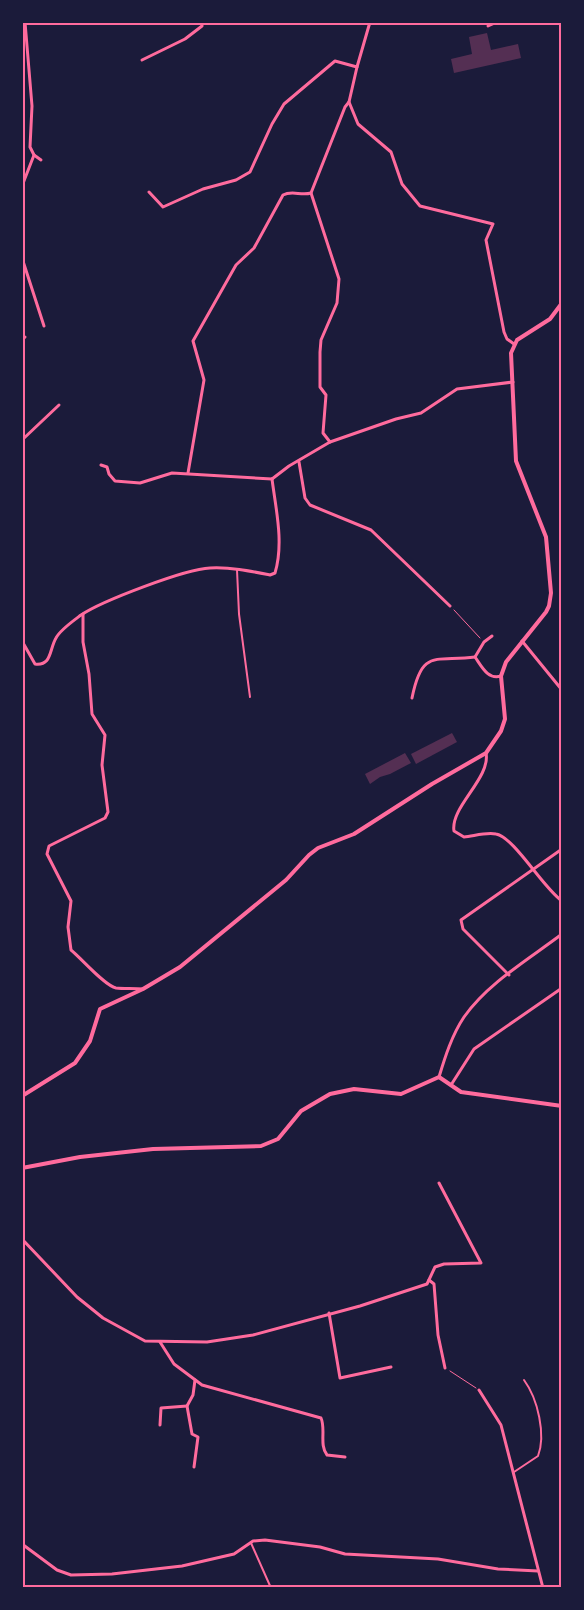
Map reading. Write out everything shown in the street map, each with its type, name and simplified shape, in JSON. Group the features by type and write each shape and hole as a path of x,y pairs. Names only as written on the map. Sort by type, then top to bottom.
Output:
{"street":[{"path":"26,22 32,106 30,147 34,155 42,160"},
{"path":"142,60 185,39 202,26 202,22"},
{"path":"330,442 323,433 326,395 320,387 322,340 337,303 339,279 312,193 349,102 356,67 370,22"},
{"path":"488,26 497,22"},
{"path":"149,192 163,207 203,189 236,180 250,172 272,124 284,104 336,61 356,67"},
{"path":"349,102 358,124 391,152 402,184 420,206 492,224 486,240 504,332 507,339 514,344"},
{"path":"22,186 34,155"},
{"path":"188,473 204,380 193,341 236,265 254,248 283,194 289,192 312,193"},
{"path":"22,258 44,326"},
{"path":"22,1096 75,1063 90,1041 100,1009 143,989 186,962 214,937 286,880 318,848 354,834 432,784 486,753 501,731 505,719 501,676 506,662 549,606 550,573 545,530 516,461 511,352 514,344 550,319 562,303"},
{"path":"101,465 107,467 109,474 115,481 140,483 172,473 272,479 289,466 299,462 330,442 396,419 421,413 457,389 513,382"},
{"path":"22,440 59,404"},
{"path":"299,462 305,498 310,505 371,530 450,606"},
{"path":"22,641 35,664 42,665 48,661 56,637 83,614 158,581 207,568 237,568 270,575 274,573 279,557 278,525 272,479"},
{"path":"83,614 83,642 89,674 92,714 105,735 102,765 108,812 105,818 49,846 47,854 70,901 68,927 71,950 90,965 103,982 114,988 143,989"},
{"path":"475,658 484,642 492,636"},
{"path":"522,642 562,690"},
{"path":"412,698 419,671 427,664 437,658 475,658"},
{"path":"475,658 490,676 494,678 501,676"},
{"path":"486,753 487,760 455,820 454,831 464,837 498,834 505,838 550,892 562,901"},
{"path":"509,975 463,929 461,920 562,848"},
{"path":"22,1168 88,1156 145,1149 262,1146 278,1139 301,1111 330,1094 354,1089 401,1094 439,1077 447,1052 464,1017 484,995 562,934"},
{"path":"451,1086 474,1049 562,988"},
{"path":"439,1077 460,1092 562,1106"},
{"path":"22,1238 77,1296 104,1318 145,1341 207,1342 253,1335 427,1284 435,1267 444,1264 481,1263 439,1183"},
{"path":"429,1280 434,1284 438,1335 445,1368"},
{"path":"329,1314 340,1378 391,1367"},
{"path":"160,1341 174,1364 202,1385 322,1418 324,1451 326,1455 345,1457"},
{"path":"194,1467 198,1438 192,1434 187,1406 193,1395 195,1380"},
{"path":"479,1390 501,1425 543,1588"},
{"path":"160,1425 161,1408 187,1406"},
{"path":"22,1544 57,1570 71,1575 112,1574 182,1566 234,1554 251,1543 265,1540 320,1548 345,1554 438,1558 498,1569 538,1572"}],"lane":[{"path":"237,568 239,614 250,697"},
{"path":"512,1473 538,1456 542,1439 540,1419 524,1380"},
{"path":"251,1543 271,1588"}],"path":[{"path":"450,606 484,642"},
{"path":"445,1368 479,1390"}],"building":[{"path":"487,33 491,50 518,44 521,58 454,73 451,59 472,54 469,37"},
{"path":"452,733 457,742 416,764 411,754"},
{"path":"405,753 411,763 380,777 370,784 365,774"}]}
